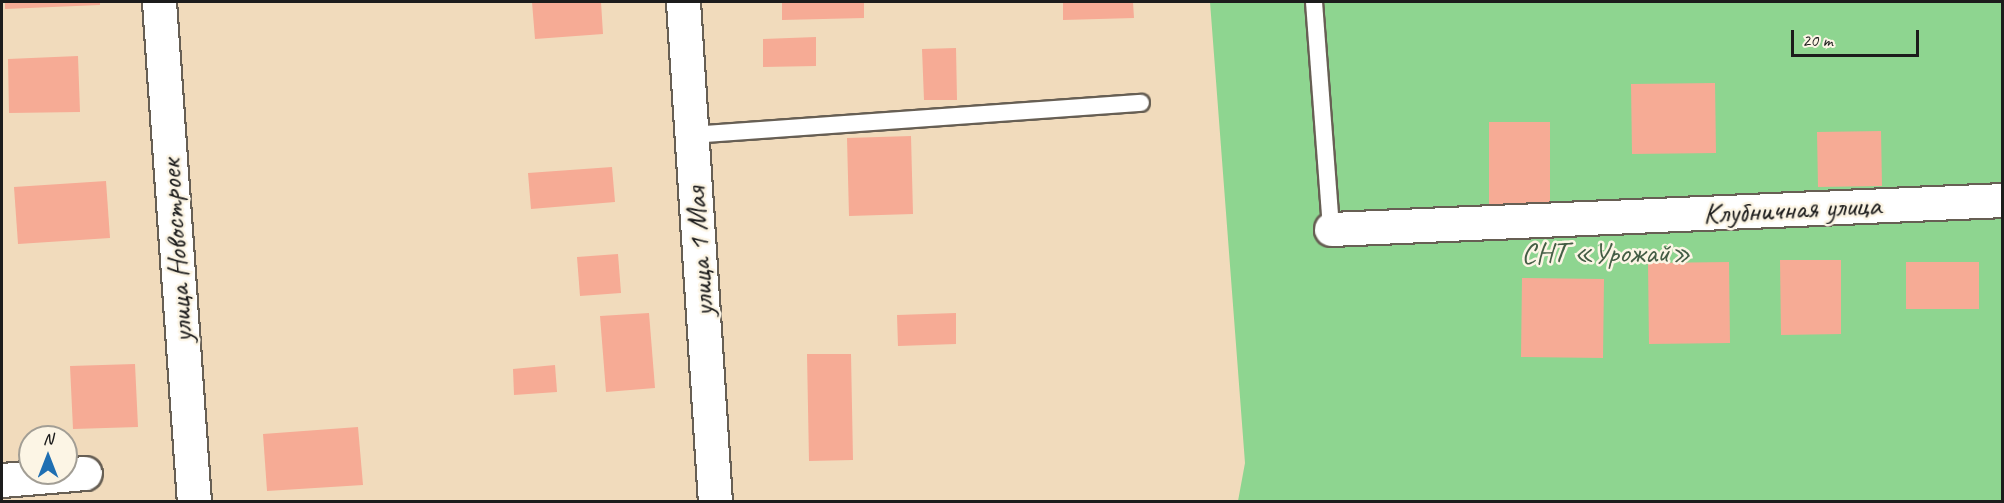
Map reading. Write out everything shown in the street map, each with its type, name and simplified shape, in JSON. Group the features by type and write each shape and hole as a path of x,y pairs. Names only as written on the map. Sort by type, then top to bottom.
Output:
{"street":[{"name":"улица Новостроек","path":"159,2 194,501"},
{"name":"улица 1 Мая","path":"683,2 715,501"},
{"name":"Клубничная улица","path":"1330,229 2002,200"},
{"path":"2,480 85,473"}],"lane":[{"path":"1314,2 1330,229"},
{"path":"692,135 1141,103"}],"green space":[{"name":"СНТ «Урожай»","path":"1210,2 2002,2 2002,501 1238,501 1245,463"}],"building":[{"path":"5,2 100,2 100,5 5,9"},
{"path":"532,2 601,2 603,34 535,39"},
{"path":"782,2 864,2 864,18 782,20"},
{"path":"1063,2 1133,2 1134,18 1063,20"},
{"path":"816,37 816,66 763,67 763,39"},
{"path":"956,48 957,100 924,100 922,49"},
{"path":"78,56 80,112 9,113 8,59"},
{"path":"1715,83 1716,153 1632,154 1631,84"},
{"path":"1489,122 1550,122 1550,209 1489,209"},
{"path":"1881,131 1882,186 1818,187 1817,132"},
{"path":"911,136 913,214 849,216 847,138"},
{"path":"612,167 615,202 531,209 528,173"},
{"path":"106,181 110,238 18,244 14,187"},
{"path":"618,254 621,293 580,296 577,257"},
{"path":"1780,260 1841,260 1841,334 1781,335"},
{"path":"1729,262 1730,343 1649,344 1648,263"},
{"path":"1906,262 1979,262 1979,309 1906,309"},
{"path":"1522,278 1604,279 1603,358 1521,357"},
{"path":"649,313 655,388 606,392 600,316"},
{"path":"956,313 956,344 898,346 897,315"},
{"path":"807,354 851,354 853,460 809,461"},
{"path":"135,364 138,427 78,429 78,425 73,425 70,366"},
{"path":"555,365 557,392 514,395 513,369"},
{"path":"358,427 363,485 267,491 263,434"}]}
